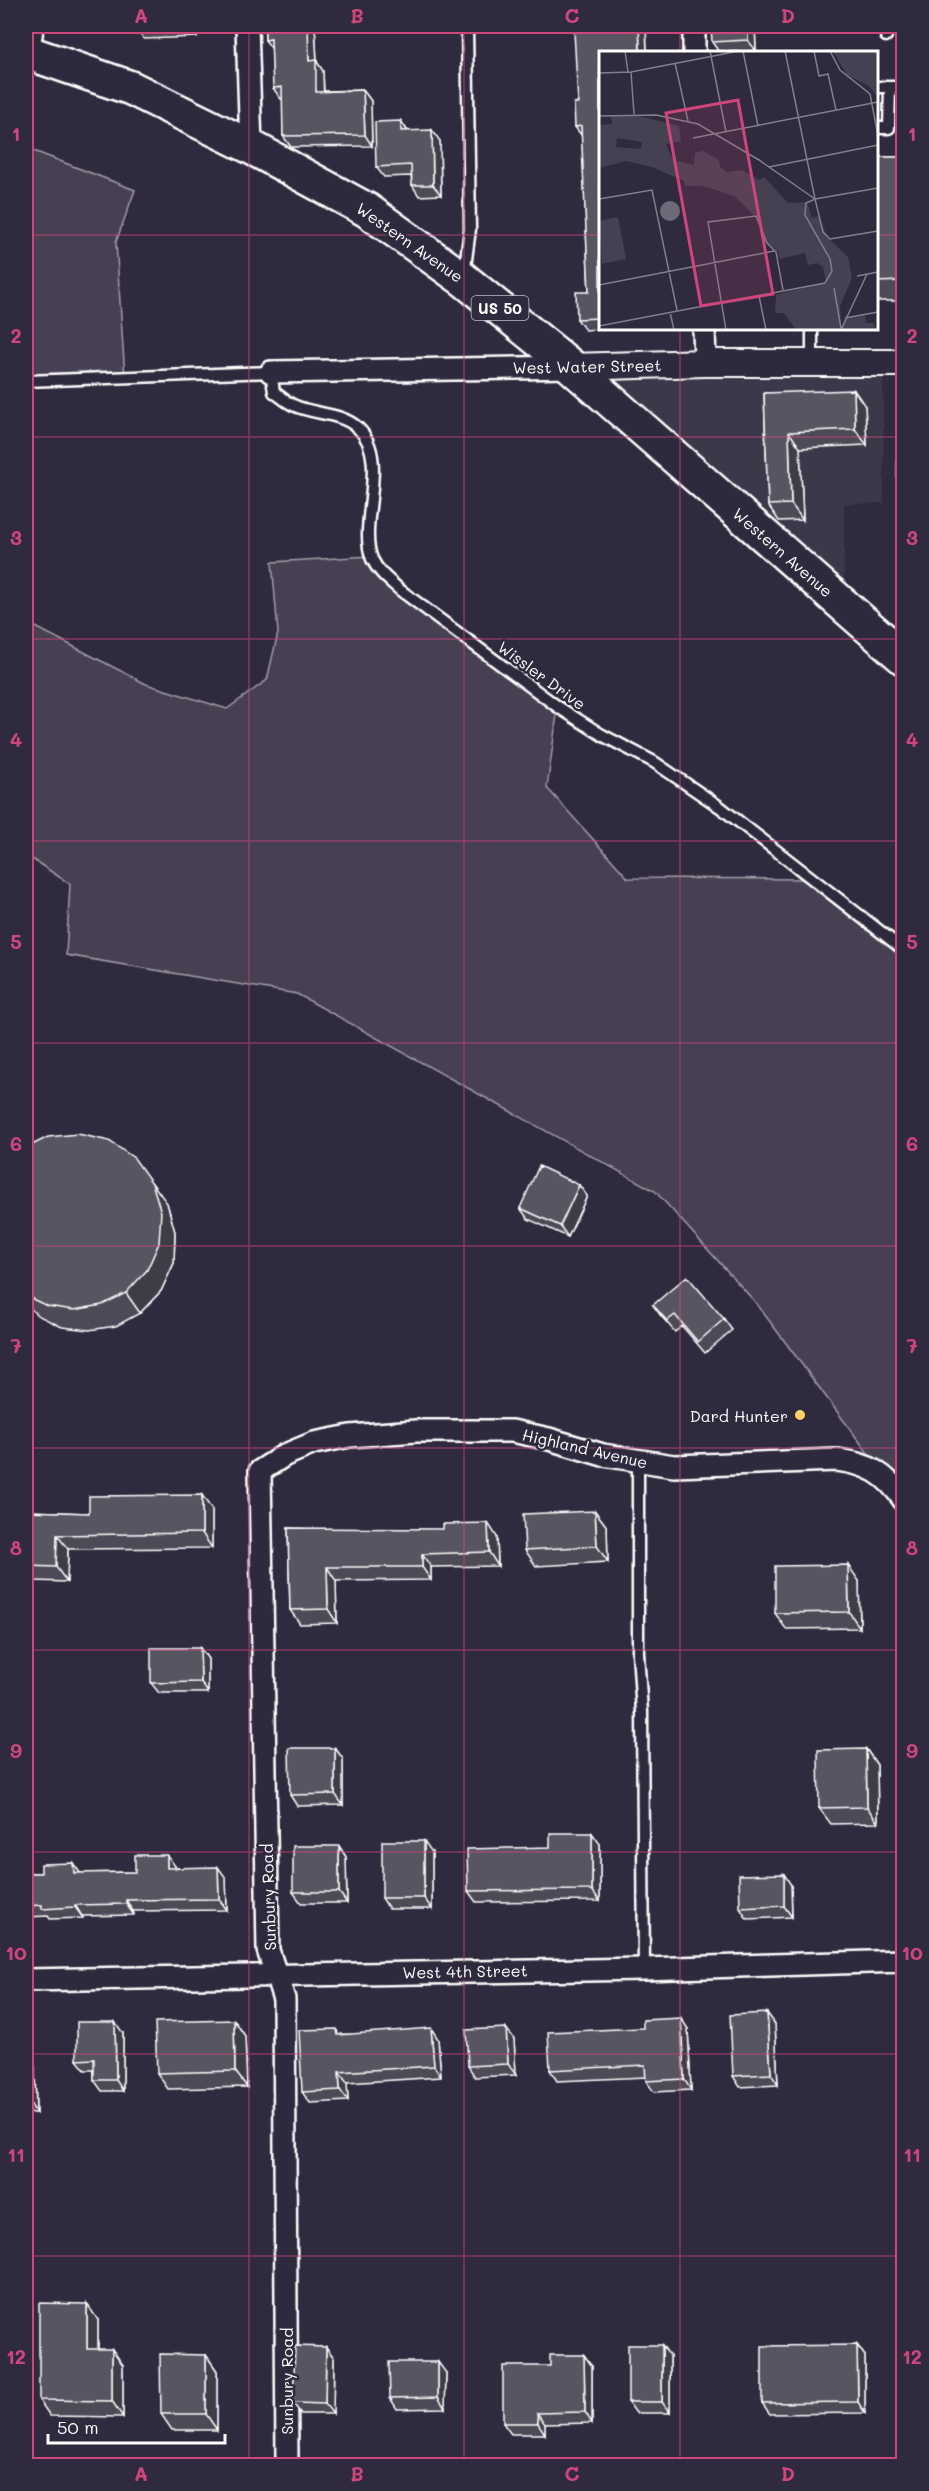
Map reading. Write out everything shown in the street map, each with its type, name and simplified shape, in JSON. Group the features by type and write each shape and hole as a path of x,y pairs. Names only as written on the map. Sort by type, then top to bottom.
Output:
{"main road":[{"name":"Western Avenue","path":"32,44 131,88 251,147 367,210 464,279 572,367 903,658"}],"street":[{"path":"247,26 251,147"},
{"path":"694,26 694,51"},
{"path":"704,330 705,363"},
{"name":"West Water Street","path":"270,372 705,363 903,363"},
{"name":"Highland Avenue","path":"260,1471 285,1455 314,1443 350,1436 416,1431 512,1431 603,1455 674,1466 837,1460 861,1463 891,1482 903,1500"},
{"name":"Sunbury Road","path":"260,1471 268,1950 284,1998 287,2461 285,2466"},
{"name":"West 4th Street","path":"26,1980 644,1969 903,1961"}],"lane":[{"path":"464,279 470,229 467,26"},
{"path":"878,87 903,87"},
{"path":"878,128 889,128 890,87"},
{"path":"812,330 812,363"},
{"path":"26,381 270,372"},
{"name":"Wissler Drive","path":"270,372 274,392 292,405 341,417 359,429 368,443 373,465 369,540 371,556 377,568 400,590 558,707 602,735 654,762 720,807 903,950"},
{"path":"638,1462 638,1653 642,1712 644,1969"}],"shaded area":[{"path":"26,148 135,190 116,242 125,377 26,381"},
{"path":"883,373 884,503 844,504 844,590 606,375"},
{"path":"371,556 377,568 558,707 547,788 628,878 814,879 903,950 903,1500 756,1303 655,1191 297,994 66,955 70,884 26,855 26,622 146,684 227,709 267,680 278,633 272,562"}],"building":[{"path":"136,26 190,26 136,28"},
{"path":"265,26 308,26 309,61 316,60 316,92 363,90 365,135 283,136 282,87 273,88 271,39 265,40"},
{"path":"578,26 639,26 640,51 599,51 599,318 577,319 576,292 589,292 581,126 575,127 574,103 578,103 574,31 578,31"},
{"path":"711,26 748,26 748,40 712,42"},
{"path":"401,121 401,131 432,130 433,185 412,185 411,165 376,167 375,122"},
{"path":"878,157 903,157 903,281 878,282"},
{"path":"854,390 855,429 789,432 791,504 768,505 764,393"},
{"path":"897,415 903,416 903,477 897,477"},
{"path":"78,1134 109,1141 134,1158 152,1183 161,1212 159,1243 147,1270 126,1293 102,1305 74,1310 47,1306 26,1296 26,1148 48,1137"},
{"path":"539,1166 579,1185 560,1226 520,1208"},
{"path":"687,1276 724,1319 698,1342 675,1315 667,1321 653,1305"},
{"path":"202,1495 202,1533 57,1535 56,1567 26,1566 26,1511 89,1513 89,1496"},
{"path":"595,1511 597,1546 525,1550 523,1514"},
{"path":"488,1523 489,1552 422,1554 422,1567 327,1567 328,1609 290,1610 288,1528 443,1529 443,1524"},
{"path":"848,1565 849,1612 775,1613 775,1566"},
{"path":"151,1648 200,1648 201,1682 151,1683"},
{"path":"289,1748 335,1748 335,1794 290,1795"},
{"path":"866,1749 867,1807 819,1808 818,1750"},
{"path":"550,1833 592,1833 592,1890 468,1891 467,1849 550,1847"},
{"path":"382,1841 424,1841 424,1898 382,1898"},
{"path":"293,1846 339,1846 339,1892 293,1892"},
{"path":"135,1855 167,1855 167,1868 218,1867 219,1899 126,1900 126,1904 75,1905 75,1907 42,1909 42,1905 26,1906 26,1873 41,1873 41,1864 73,1863 74,1873 135,1872"},
{"path":"784,1874 784,1906 740,1908 739,1875"},
{"path":"767,2013 771,2074 733,2076 730,2015"},
{"path":"681,2018 684,2079 646,2081 645,2065 550,2070 548,2032 643,2028 643,2020"},
{"path":"234,2020 235,2071 157,2073 155,2022"},
{"path":"77,2022 115,2022 116,2080 94,2080 94,2059 77,2060"},
{"path":"431,2028 434,2066 339,2072 340,2090 302,2092 299,2030 337,2029 338,2035"},
{"path":"506,2028 508,2064 468,2066 466,2030"},
{"path":"39,2303 87,2304 87,2349 112,2349 112,2401 39,2400"},
{"path":"628,2345 662,2345 662,2402 628,2402"},
{"path":"857,2345 858,2402 762,2403 762,2346"},
{"path":"295,2346 326,2347 325,2404 293,2403"},
{"path":"160,2354 206,2355 206,2414 161,2414"},
{"path":"550,2355 584,2355 585,2412 537,2413 538,2423 503,2423 503,2366 550,2366"},
{"path":"389,2362 438,2362 438,2397 390,2398"}],"place":[{"name":"Dard Hunter","path":"800,1415"}]}
